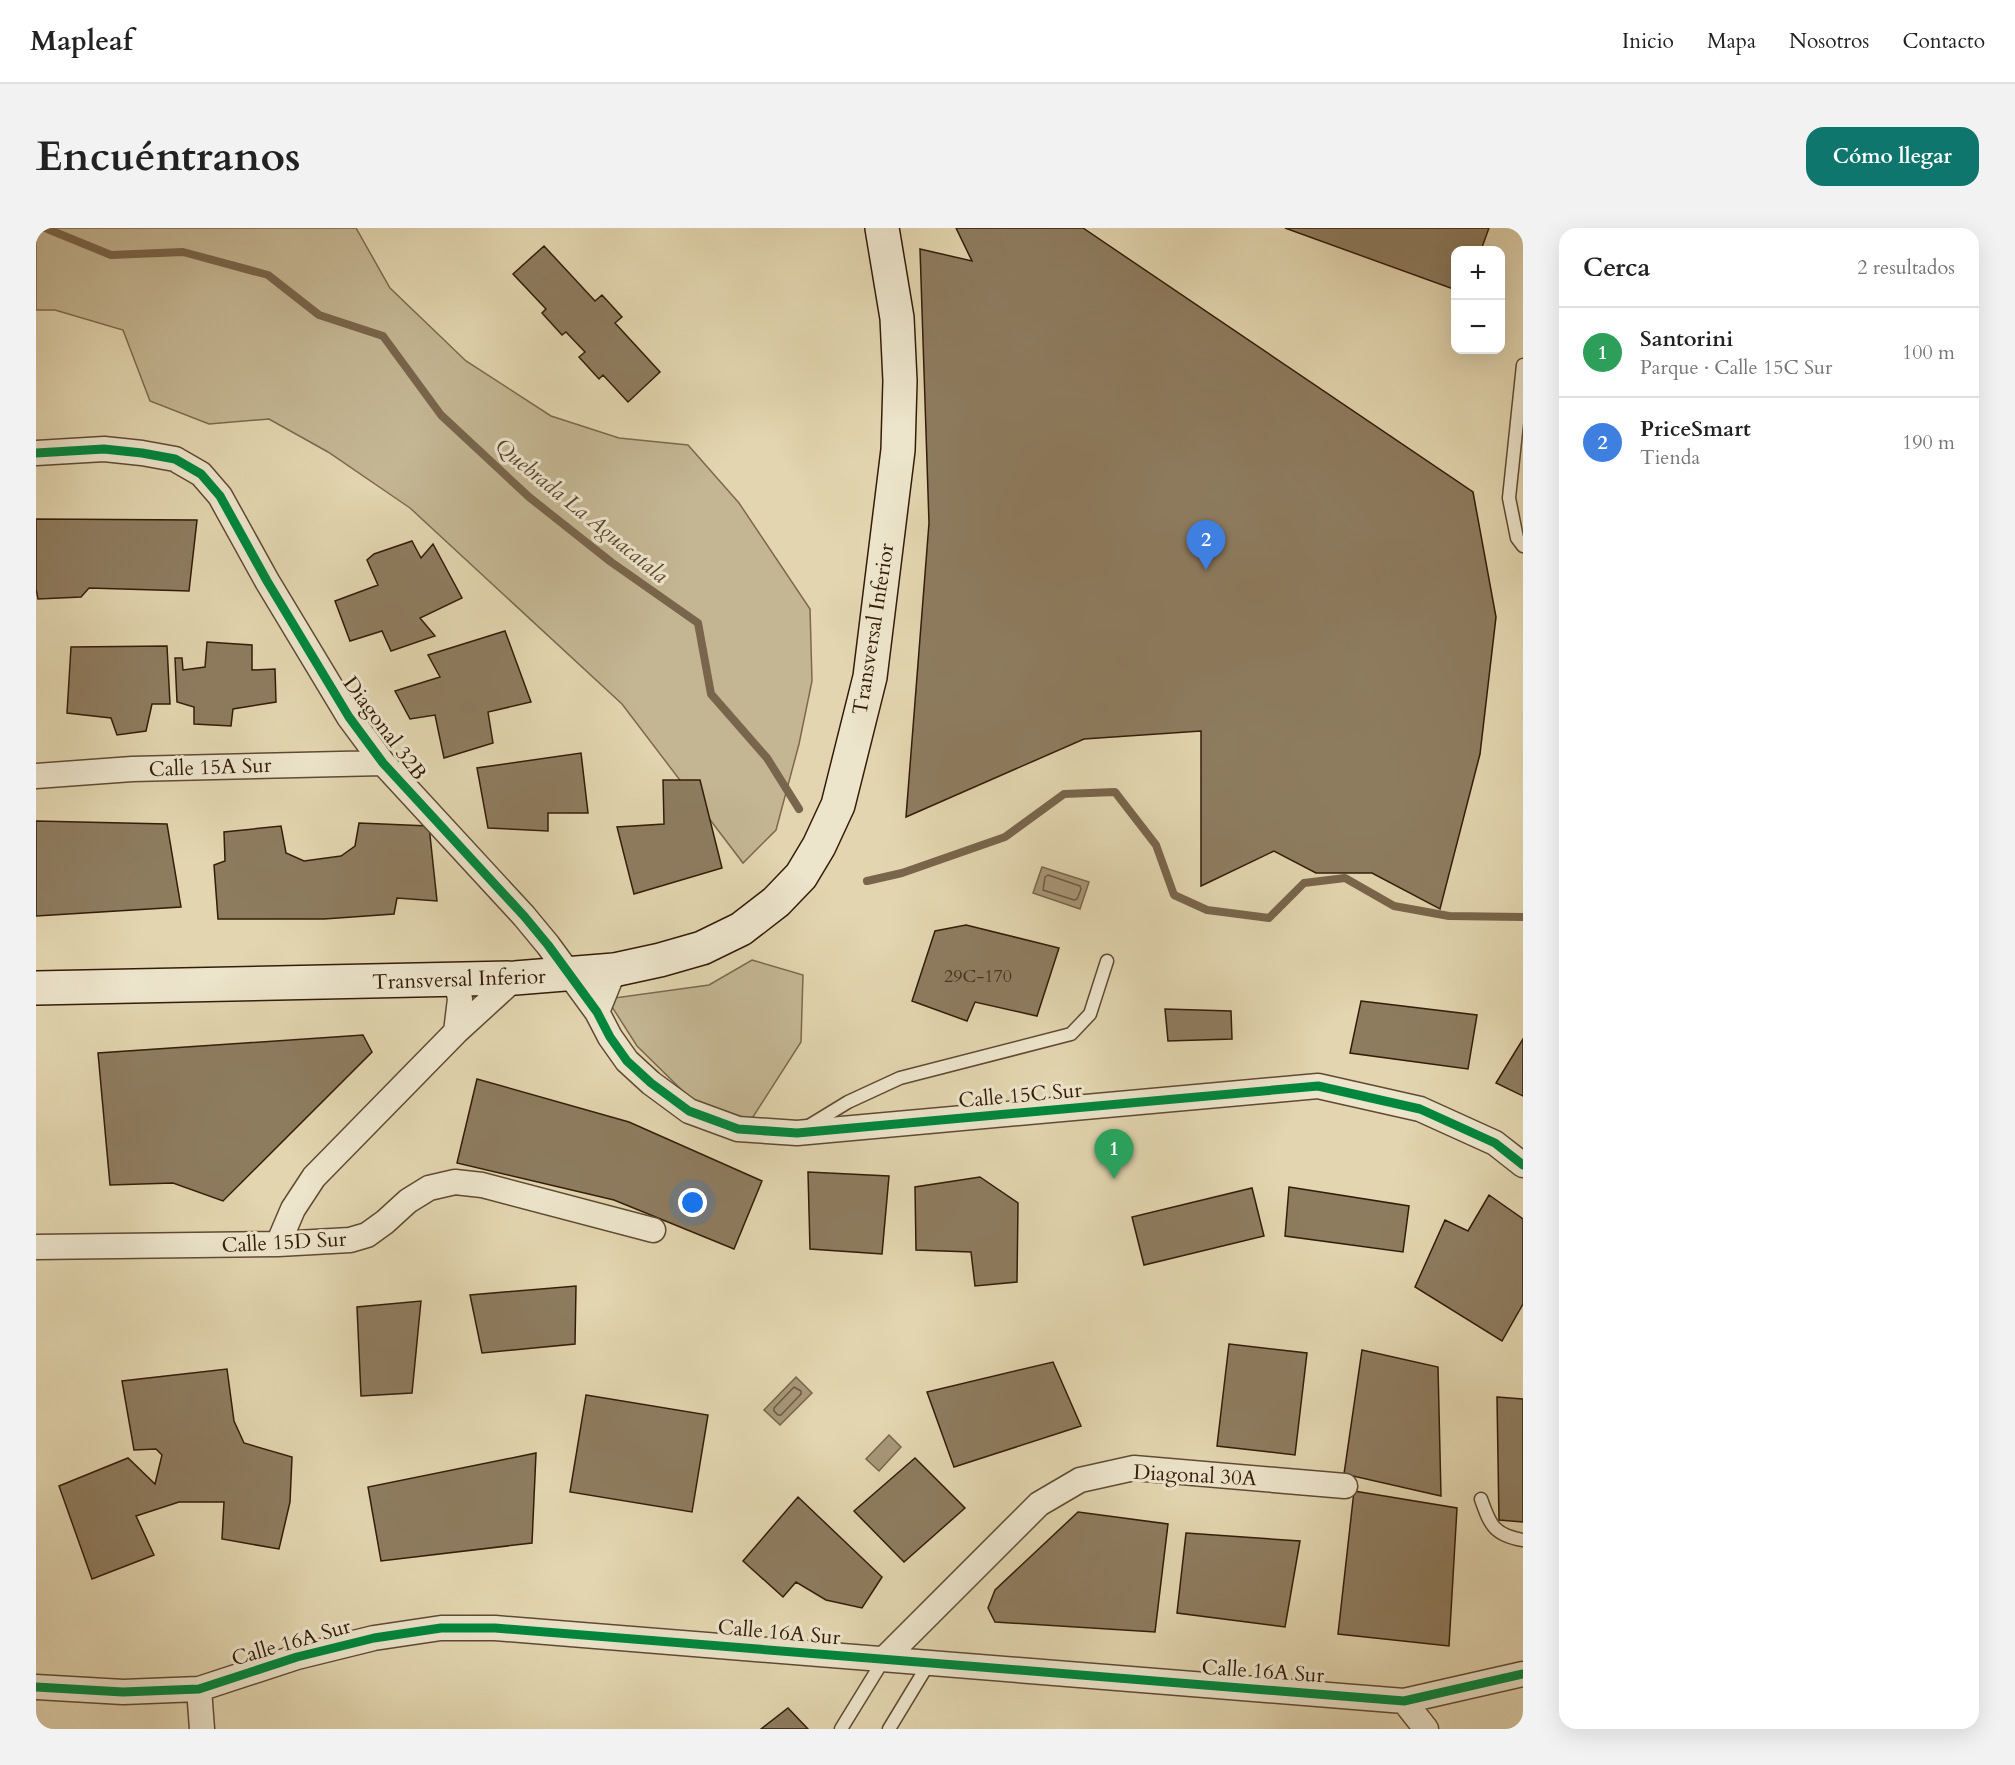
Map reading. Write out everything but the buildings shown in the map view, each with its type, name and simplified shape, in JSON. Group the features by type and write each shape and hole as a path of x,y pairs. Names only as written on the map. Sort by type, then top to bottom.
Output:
{"main road":[{"name":"Transversal Inferior","path":"36,988 456,980 570,975 614,970 702,948 741,929 776,902 801,876 819,846 838,805 870,677 898,450 900,381 897,318 882,228"}],"street":[{"name":"Diagonal 32B","path":"36,453 104,449 142,453 175,459 201,474 219,496 349,717 383,763 524,916 570,975"},
{"name":"Calle 15A Sur","path":"36,776 132,769 383,763"},
{"path":"597,1012 614,970"},
{"name":"Calle 15C Sur","path":"570,975 597,1012 610,1037 627,1061 651,1083 689,1111 738,1129 797,1133 1318,1086 1420,1109 1495,1143 1523,1165"},
{"path":"278,1244 292,1209 314,1178 456,1032 515,978"},
{"path":"456,980 460,999 456,1032"},
{"name":"Calle 15D Sur","path":"36,1246 278,1244 350,1240 367,1235 408,1201 429,1188 455,1182 482,1185 653,1230"},
{"name":"Diagonal 30A","path":"884,1659 1039,1504 1080,1480 1134,1468 1345,1486"},
{"path":"921,1622 929,1663"},
{"name":"Calle 16A Sur","path":"36,1688 123,1692 198,1689 308,1654 374,1638 441,1628 495,1628 1404,1701 1523,1674"},
{"path":"198,1689 202,1729"},
{"path":"1404,1701 1426,1729"}],"lane":[{"path":"1523,365 1509,498 1517,538 1523,546"},
{"path":"797,1133 848,1102 900,1078 1071,1034 1090,1014 1107,962"},
{"path":"1481,1499 1488,1521 1497,1532 1510,1538 1523,1540"},
{"path":"841,1729 884,1659"},
{"path":"890,1729 929,1663"}],"shaded area":[{"path":"36,228 356,228 390,288 466,361 551,416 619,438 688,445 739,503 810,609 812,681 799,744 776,830 743,863 622,704 410,508 328,452 269,419 209,424 150,401 123,330 55,310 36,310"},
{"path":"752,960 803,975 801,1042 751,1120 691,1099 637,1046 607,999 709,985"}],"water":[{"path":"1042,867 1089,882 1080,909 1033,893"},
{"path":"796,1377 812,1393 780,1425 764,1410"},
{"path":"889,1435 901,1447 879,1471 866,1459"}],"waterway":[{"name":"Quebrada La Aguacatala","path":"45,228 111,255 183,252 268,275 319,315 383,336 441,415 529,497 611,562 698,623 711,694 767,758 799,809"},
{"name":"Quebrada La Aguacatala","path":"867,881 902,873 1005,837 1064,794 1115,792 1156,845 1174,895 1207,910 1269,918 1304,883 1345,878 1394,906 1449,916 1523,917"}],"cycle path":[{"path":"36,453 104,449 142,453 175,459 201,474 220,496 267,581 349,717 383,763 548,945 597,1012 610,1037 627,1061 651,1083 689,1111 738,1129 797,1133 1318,1086 1420,1109 1495,1143 1523,1165"},
{"path":"36,1687 123,1692 199,1689 297,1657 374,1638 441,1628 495,1628 1404,1701 1523,1674"}],"place":[{"name":"PriceSmart","path":"1206,570"},
{"name":"Santorini","path":"1114,1179"}]}
